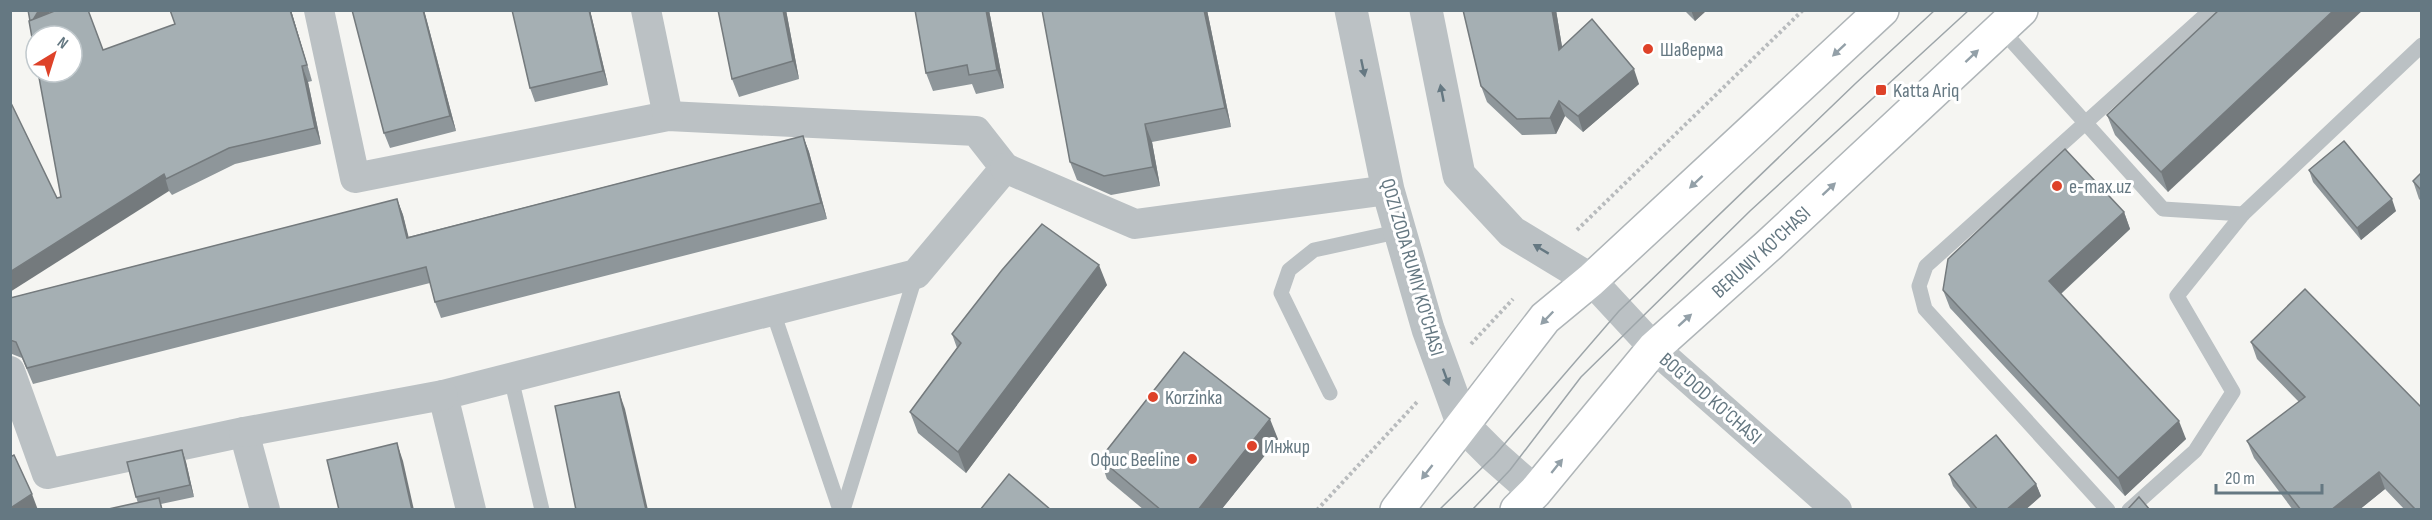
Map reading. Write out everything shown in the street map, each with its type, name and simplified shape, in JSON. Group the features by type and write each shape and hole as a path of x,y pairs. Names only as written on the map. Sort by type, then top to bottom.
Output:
{"main road":[{"path":"1397,510 1545,318 1591,280 1882,10"},
{"name":"BERUNIY KO'CHASI","path":"1526,501 1653,348 1769,245 2011,20"}],"street":[{"path":"319,10 355,178 668,116 976,131 1005,168 1135,224 1388,190"},
{"path":"646,10 668,116"},
{"name":"QOZI ZODA RUMIY KO'CHASI","path":"1351,10 1388,190 1428,329 1463,425 1494,456 1526,501"},
{"path":"1426,10 1459,175 1512,232 1591,280"},
{"path":"10,371 47,474 244,432 443,395 916,274 1005,168"},
{"name":"BOG'DOD KO'CHASI","path":"1591,280 1653,348 1838,510"},
{"path":"443,395 471,510"},
{"path":"244,432 265,510"}],"lane":[{"path":"2108,510 1925,309 1919,286 1926,266 2211,10"},
{"path":"2011,20 2086,124 2163,209 2243,214"},
{"path":"2128,510 2195,451 2233,392 2177,296 2243,214 2421,45"},
{"path":"1330,393 1281,293 1289,270 1314,250 1401,231"},
{"path":"841,510 916,274"},
{"path":"773,312 841,510"},
{"path":"512,378 542,510"}],"path":[{"path":"1572,234 1803,10"}],"building":[{"path":"28,10 39,10 30,21"},
{"path":"57,10 88,10 103,50 175,24 170,10 290,10 307,65 302,66 315,128 229,148 166,179 164,174 10,272 10,101 57,198 61,197 40,84 84,84 84,24 30,24 29,21"},
{"path":"352,10 423,10 450,116 384,133"},
{"path":"512,10 589,10 603,71 530,88"},
{"path":"718,10 783,10 793,61 732,79"},
{"path":"915,10 986,10 997,70 969,75 967,65 926,73"},
{"path":"1042,10 1204,10 1225,108 1145,124 1153,167 1104,176 1070,162"},
{"path":"1463,10 1552,10 1559,50 1592,19 1634,69 1578,116 1559,101 1550,118 1517,119 1481,86"},
{"path":"2219,10 2334,10 2161,172 2107,115"},
{"path":"803,136 821,203 435,302 426,267 27,368 16,342 10,340 10,298 397,199 407,238"},
{"path":"2344,141 2392,199 2357,228 2309,170"},
{"path":"2065,149 2124,212 2049,281 2179,421 2118,478 1943,290 1948,259"},
{"path":"2421,173 2421,190 2413,181"},
{"path":"1042,224 1099,265 958,452 910,412 961,343 952,334 1002,270"},
{"path":"2305,289 2421,407 2421,510 2416,510 2379,472 2331,510 2301,510 2247,441 2305,397 2251,342"},
{"name":"Офис Beeline","path":"1184,352 1270,419 1198,510 1161,510 1100,459"},
{"path":"619,392 646,510 576,510 555,406"},
{"path":"1996,435 2036,484 2006,510 1978,510 1949,474"},
{"path":"397,443 412,510 339,510 327,460"},
{"path":"182,450 190,485 136,497 127,462"},
{"path":"14,455 32,494 10,510 10,457"},
{"path":"1009,474 1051,510 980,510"},
{"path":"2139,497 2150,510 2127,510"},
{"path":"159,498 162,510 104,510"}],"tram line":[{"path":"1439,510 1494,456 1619,311 1935,10"},
{"path":"1472,510 1510,470 1581,377 1750,211 1969,10"}],"place":[{"name":"Шаверма","path":"1648,49"},
{"name":"Katta Ariq","path":"1881,90"},
{"name":"e-max.uz","path":"2057,186"},
{"name":"Korzinka","path":"1153,397"},
{"name":"Инжир","path":"1252,446"},
{"name":"Офис Beeline","path":"1192,459"}]}
